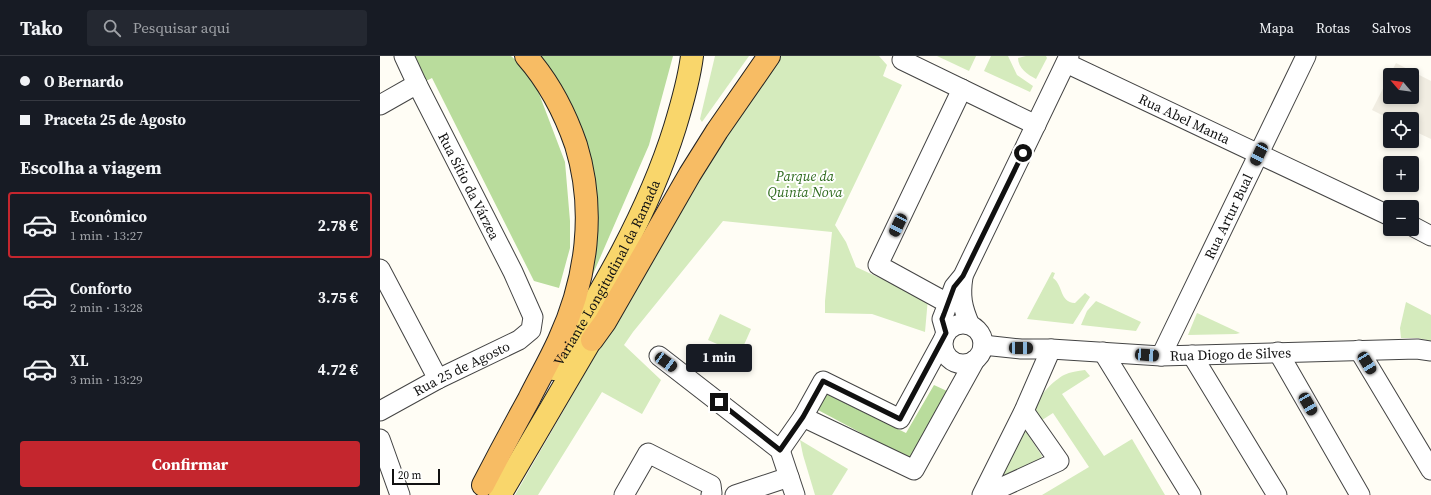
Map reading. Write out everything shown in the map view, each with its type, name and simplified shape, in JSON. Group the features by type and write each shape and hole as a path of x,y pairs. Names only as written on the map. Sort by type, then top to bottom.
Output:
{"highway":[{"path":"487,492 560,339 577,292 584,260 587,232 588,206 585,182 570,128 558,102 526,56"},
{"path":"592,340 605,322 690,174 717,131 769,56"}],"main road":[{"name":"Variante Longitudinal da Ramada","path":"487,492 634,228 657,178 672,136 684,100 692,56"},
{"name":"Variante Longitudinal da Ramada","path":"487,492 592,340 639,252 670,186 682,156 699,95 707,56"}],"street":[{"name":"Rua Sítio da Várzea","path":"404,56 513,272 533,317"},
{"path":"904,56 902,60 1036,126"},
{"name":"Rua Artur Bual","path":"1161,356 1306,56"},
{"path":"944,337 942,319 954,287 963,276 1068,60"},
{"name":"Rua Abel Manta","path":"1068,60 1259,154 1383,213"},
{"path":"380,105 417,84"},
{"path":"948,301 940,299 878,266 962,89"},
{"path":"1419,230 1431,236"},
{"path":"380,269 438,379"},
{"path":"803,417 914,470 979,352 980,333 970,325 964,310 961,292 963,276"},
{"name":"Rua 25 de Agosto","path":"380,411 438,379 519,340 531,330 533,317"},
{"path":"780,450 803,417 823,381 900,419 950,328 956,325 970,325"},
{"name":"Rua Diogo de Silves","path":"944,337 943,347 945,354 955,363 962,364 969,363 979,352 1021,348 1161,356 1417,348 1431,351"},
{"path":"982,495 1024,411 1051,349"},
{"path":"1359,350 1431,470"},
{"path":"1103,352 1191,495"},
{"path":"1278,352 1360,495"},
{"path":"1192,355 1277,495"},
{"path":"659,356 780,450 792,486 735,495"},
{"path":"985,495 1059,461 1024,411"},
{"path":"380,439 400,495"},
{"path":"624,495 648,453 710,486 714,494"}],"green space":[{"path":"409,56 511,56 521,65 538,91 565,162 570,221 570,248 559,288 534,281 432,78 426,81"},
{"path":"538,56 673,56 649,145 593,274 588,272 594,217"},
{"path":"715,56 749,56 702,122 700,119"},
{"name":"Parque da Quinta Nova","path":"780,56 879,56 887,65 883,76 902,85 835,225 846,242 856,267 882,279 884,275 928,298 925,332 872,314 825,313 832,232 723,221 624,345 661,380 642,414 602,392 538,495 515,495 743,103"},
{"path":"937,56 976,56 969,71"},
{"path":"991,56 1008,56 1017,75 1033,86 1030,92 984,71"},
{"path":"1026,56 1046,56 1047,58 1036,79 1027,73 1018,62 1018,58"},
{"path":"1052,272 1055,273 1053,278 1059,285 1066,300 1075,303 1085,293 1090,297 1073,324 1027,319"},
{"path":"1096,301 1141,322 1136,331 1081,325 1087,311"},
{"path":"1406,302 1431,315 1431,341 1418,338 1401,338 1400,328"},
{"path":"1197,313 1240,333 1188,335"},
{"path":"720,314 751,329 740,354 708,340"},
{"path":"1085,370 1090,376 1062,394 1104,456 1132,439 1165,495 1042,495 1089,467 1053,413 1039,422 1035,410 1042,395 1060,377 1066,374"},
{"path":"934,385 947,391 912,460 818,410 826,394 906,433"},
{"path":"1025,430 1042,456 1040,459 1005,481 1000,480 1021,431"},
{"path":"800,440 848,469 832,495 815,495"}],"shaded area":[{"path":"1396,63 1406,68 1393,68"},
{"path":"1419,75 1431,81 1431,139 1419,133 1419,112 1383,112 1383,116 1372,110 1383,88 1383,104 1419,104"}],"route":[{"path":"719,402 780,450 803,417 823,381 900,419 946,333 942,319 954,287 963,276 1023,153"}]}
